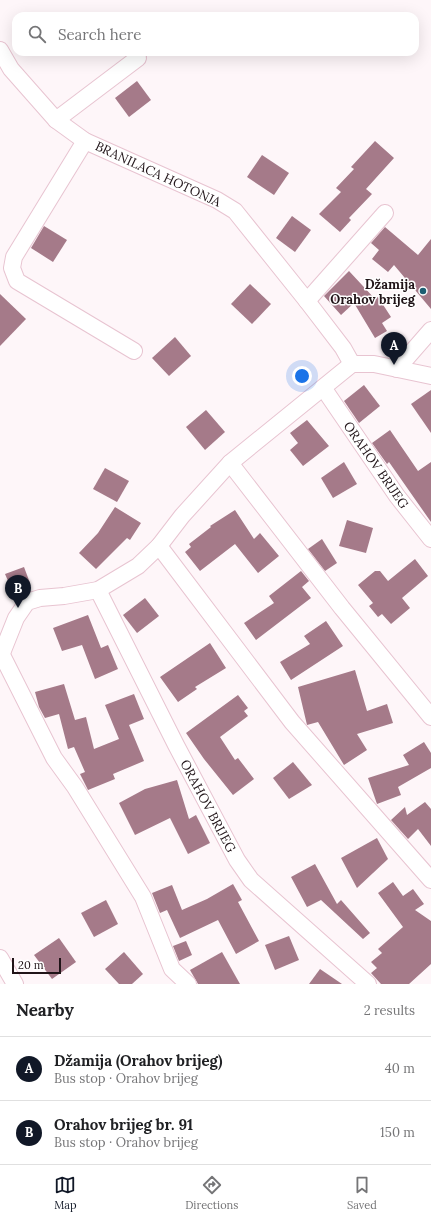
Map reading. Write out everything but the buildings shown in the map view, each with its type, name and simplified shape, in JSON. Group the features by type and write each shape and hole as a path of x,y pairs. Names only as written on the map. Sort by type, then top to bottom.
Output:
{"street":[{"name":"BRANILACA HOTONJA","path":"0,50 11,69 56,120 85,141 217,200 235,211 343,348 352,364"},
{"path":"56,120 138,58"},
{"name":"BRANILACA HOTONJA","path":"85,141 14,257 12,268 17,280 134,351"},
{"path":"307,301 385,213"},
{"path":"397,368 431,330"},
{"path":"188,984 172,969 143,897 75,787 54,758 1,656 16,618 27,602 40,598 64,596 98,590 138,566 159,546 182,516 230,463 352,364 374,364 431,376"},
{"name":"ORAHOV BRIJEG","path":"324,388 397,496 431,539"},
{"path":"230,463 342,608 431,717"},
{"path":"159,546 292,722 431,880"},
{"name":"ORAHOV BRIJEG","path":"98,590 176,745 237,860 251,880 368,984"},
{"path":"0,958 15,984"}],"place":[{"name":"Džamija Orahov brijeg","path":"423,291"},
{"name":"Džamija (Orahov brijeg)","path":"394,365"},
{"name":"Orahov brijeg br. 91","path":"18,608"}]}
